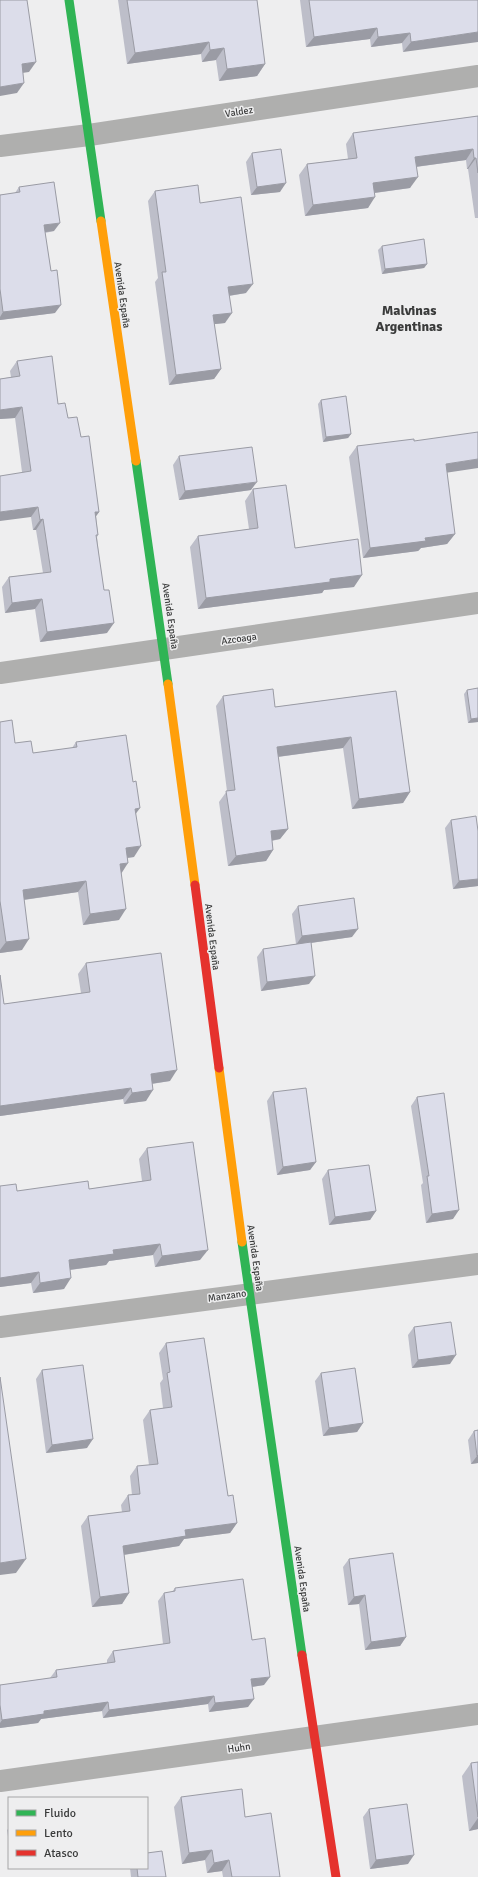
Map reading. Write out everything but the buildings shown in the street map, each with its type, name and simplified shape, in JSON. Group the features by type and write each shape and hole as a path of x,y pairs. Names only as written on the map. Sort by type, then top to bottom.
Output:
{"main road":[{"name":"Avenida España","path":"69,0 117,338 164,650 249,1293 314,1738 336,1877"}],"street":[{"name":"Valdez","path":"0,146 89,135 478,76"},
{"name":"Azcoaga","path":"0,673 478,603"},
{"name":"Manzano","path":"0,1327 478,1264"},
{"name":"Huhn","path":"0,1781 478,1714"}],"traffic: fast":[{"path":"69,0 101,221"},
{"path":"136,461 168,684"},
{"path":"242,1242 302,1655"}],"traffic: slow":[{"path":"101,221 136,461"},
{"path":"168,684 195,885"},
{"path":"219,1068 242,1242"}],"traffic: jam":[{"path":"195,885 219,1068"},
{"path":"302,1655 336,1877"}],"district":[{"name":"Malvinas Argentinas","path":"409,318"}]}
